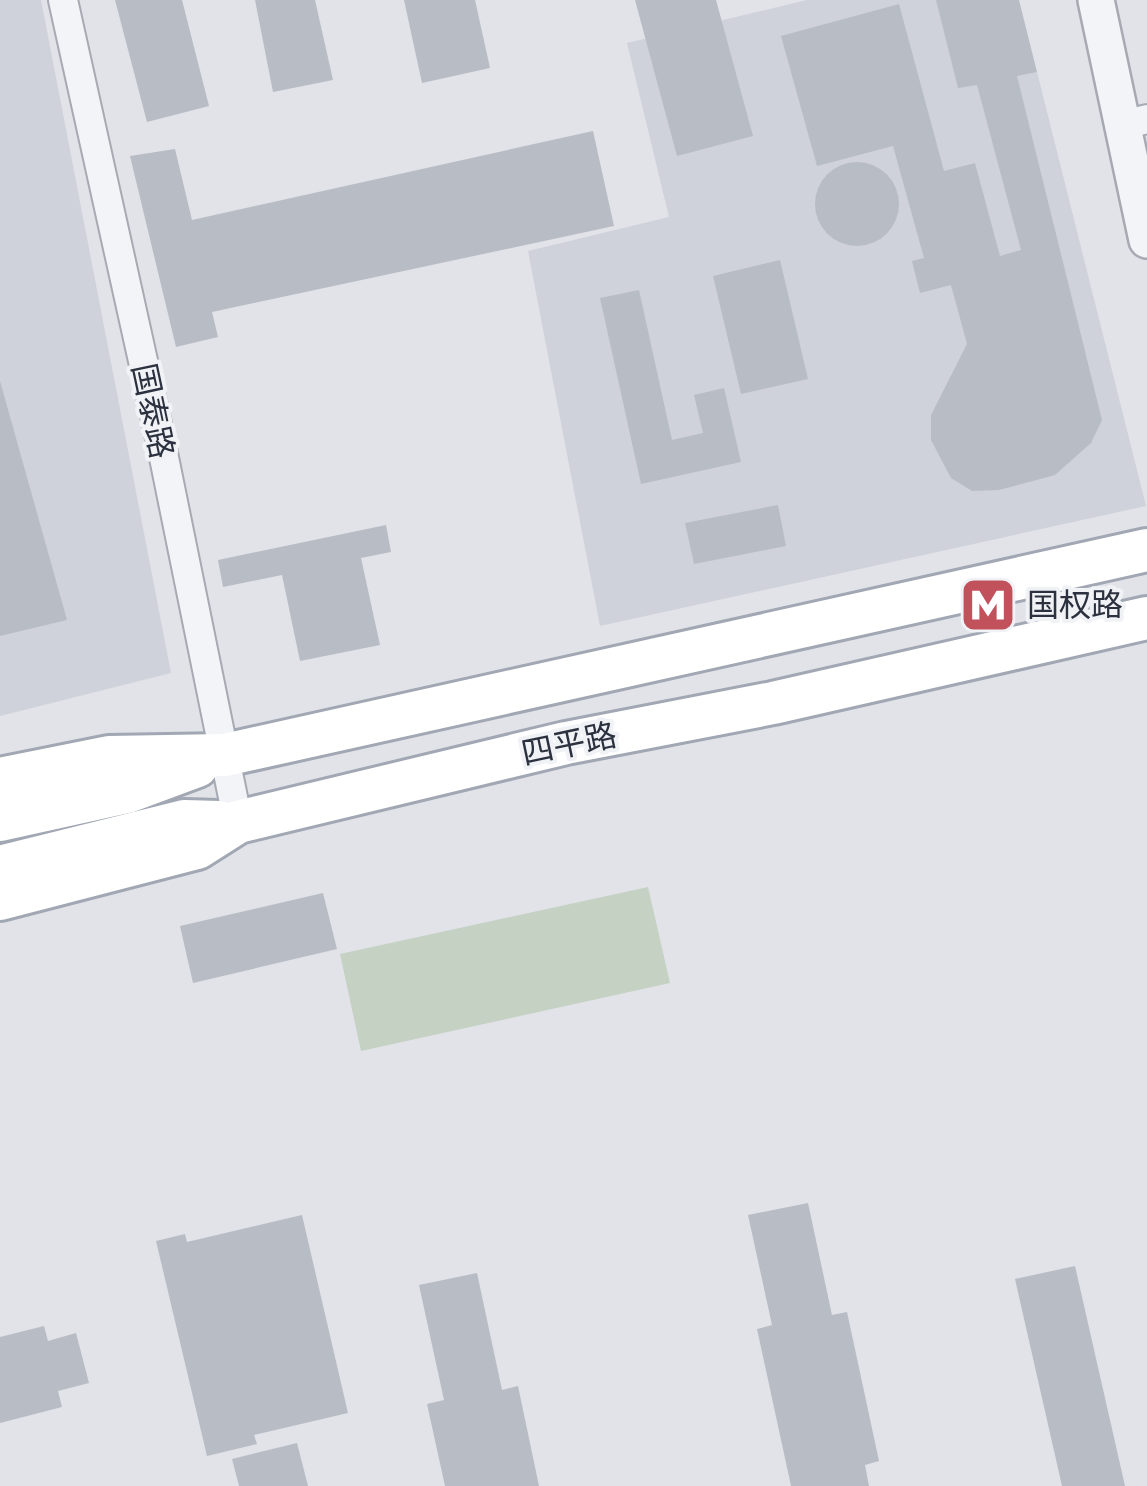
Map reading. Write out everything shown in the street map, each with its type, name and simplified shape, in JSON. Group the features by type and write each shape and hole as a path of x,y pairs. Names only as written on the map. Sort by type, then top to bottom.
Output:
{"main road":[{"name":"四平路","path":"0,779 110,757 225,755 1147,550"},
{"name":"四平路","path":"0,900 197,848 238,822 566,743 772,703 1147,618"},
{"path":"0,820 127,792 225,755"},
{"path":"0,867 184,821 238,822"}],"street":[{"name":"国泰路","path":"63,0 238,822"},
{"path":"1096,0 1135,122 1147,240"}],"shaded area":[{"path":"0,0 41,0 171,673 0,716"},
{"path":"807,0 936,0 1037,72 1146,506 600,626 528,251 669,217 627,43"}],"green space":[{"path":"648,887 670,983 361,1051 340,954"}],"building":[{"path":"115,0 182,0 209,106 147,122"},
{"path":"255,0 315,0 333,80 273,92"},
{"path":"404,0 475,0 490,68 422,83"},
{"path":"635,0 716,0 753,136 677,156"},
{"path":"936,0 1019,0 1037,72 1017,76 1102,420 1091,443 1055,475 999,490 972,491 951,478 931,440 931,415 967,344 951,285 920,293 912,261 924,258 893,146 817,166 781,36 899,4 944,171 975,163 1000,256 1021,250 977,85 958,88"},
{"path":"593,131 614,226 212,312 218,337 176,347 130,156 175,149 192,220"},
{"path":"857,162 873,165 887,174 896,188 896,220 887,234 873,243 857,246 841,243 827,234 818,220 815,204 818,188 827,174 841,165"},
{"path":"780,260 808,379 741,394 713,276"},
{"path":"639,290 672,440 703,433 694,395 724,388 741,462 641,484 600,298"},
{"path":"0,381 67,620 0,636"},
{"path":"778,505 786,546 694,564 685,523"},
{"path":"386,525 391,552 361,558 380,645 300,661 282,575 223,587 218,560"},
{"path":"323,893 337,949 193,983 180,926"},
{"path":"808,1203 832,1315 847,1312 879,1461 865,1465 869,1486 791,1486 757,1329 772,1325 748,1215"},
{"path":"302,1215 348,1413 254,1435 257,1444 207,1456 156,1241 185,1234 187,1242"},
{"path":"1075,1266 1125,1486 1062,1486 1015,1279"},
{"path":"477,1273 502,1390 518,1386 539,1486 445,1486 427,1404 444,1400 419,1285"},
{"path":"44,1326 48,1341 76,1333 89,1383 58,1391 62,1407 0,1423 0,1337"},
{"path":"297,1443 308,1486 239,1486 232,1459"}],"place":[{"name":"国权路","path":"988,605"}]}
